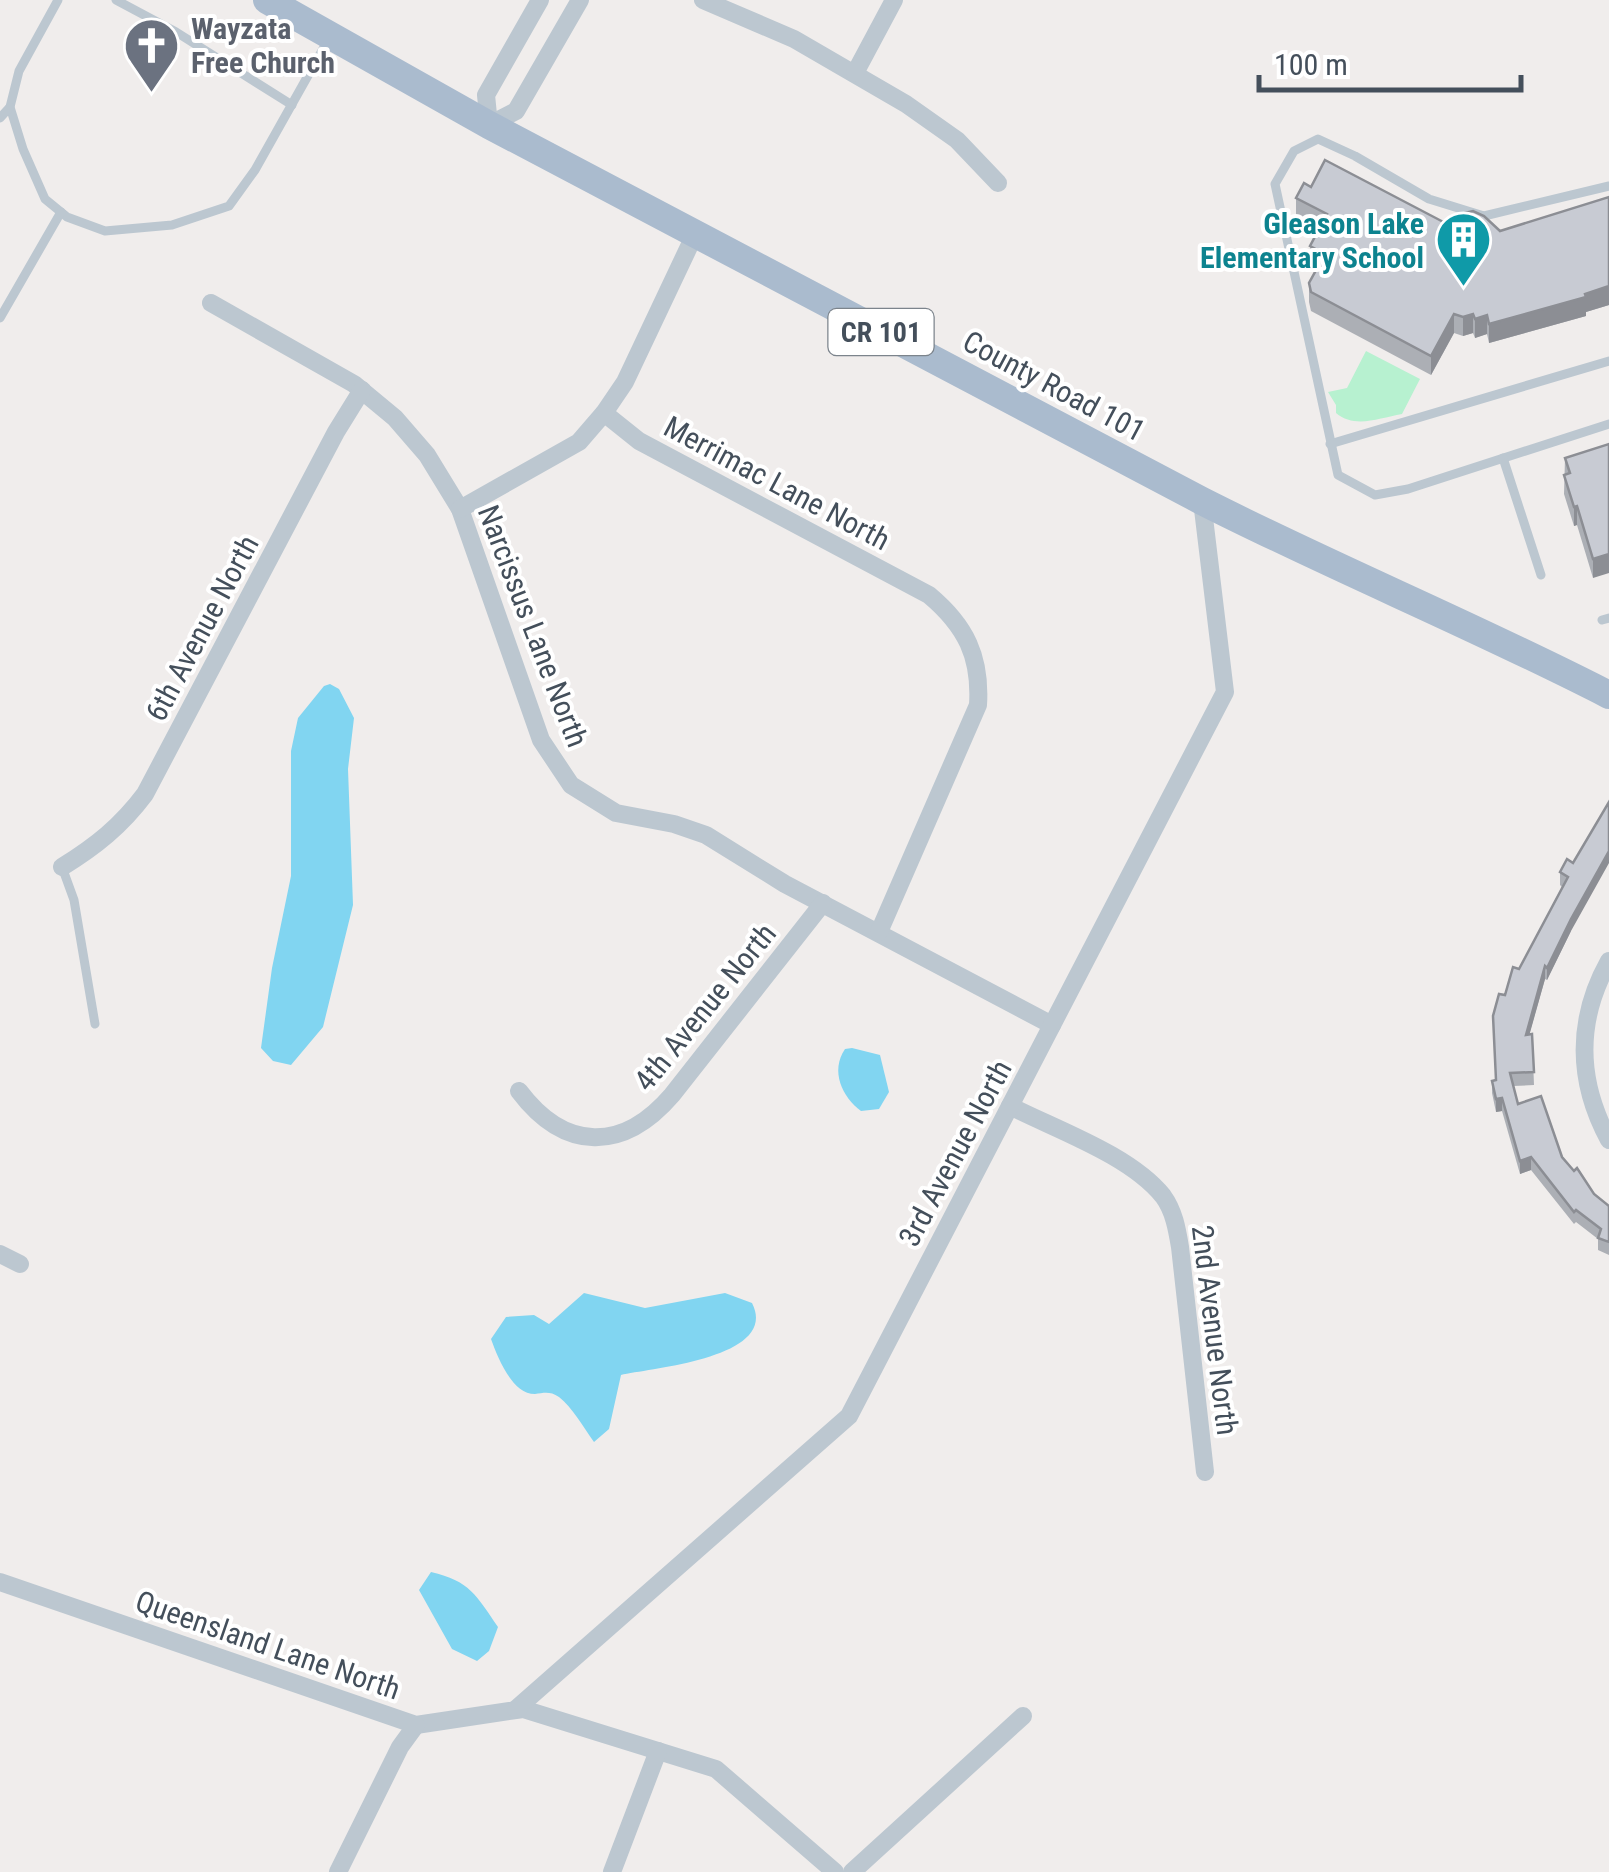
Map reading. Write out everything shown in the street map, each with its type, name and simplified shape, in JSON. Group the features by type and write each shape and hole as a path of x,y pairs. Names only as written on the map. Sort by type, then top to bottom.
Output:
{"main road":[{"name":"County Road 101","path":"267,0 489,125 1306,554 1609,694"}],"street":[{"path":"540,0 486,95 489,125 516,111 580,0"},
{"path":"703,0 764,24 934,120 998,183"},
{"path":"855,73 894,0"},
{"path":"460,509 579,442 604,413 626,382 695,234"},
{"name":"Narcissus Lane North","path":"211,303 362,390 395,418 427,455 460,509 541,740 571,785 616,814 674,824 706,835 761,871 1052,1025"},
{"name":"6th Avenue North","path":"62,868 106,840 145,794 336,432 362,390"},
{"name":"Merrimac Lane North","path":"604,413 639,441 929,595 964,630 975,654 978,705 879,932"},
{"name":"3rd Avenue North","path":"516,1710 848,1416 1225,692 1202,500"},
{"name":"4th Avenue North","path":"519,1091 535,1112 557,1128 581,1136 607,1138 632,1130 654,1116 672,1095 823,903"},
{"path":"1609,960 1588,1010 1583,1045 1585,1079 1594,1113 1609,1140"},
{"name":"2nd Avenue North","path":"1010,1106 1128,1166 1165,1199 1176,1221 1180,1247 1206,1472"},
{"path":"0,1254 20,1264"},
{"name":"Queensland Lane North","path":"0,1582 416,1725 523,1708 716,1769 836,1872"},
{"path":"852,1872 1023,1716"},
{"path":"338,1872 400,1747 416,1725"},
{"path":"612,1872 658,1751"}],"lane":[{"path":"0,118 10,106 19,71 58,0"},
{"path":"116,0 176,32 292,105"},
{"path":"10,106 45,199 60,212 105,231 172,226 229,206 255,170 330,38"},
{"path":"1609,186 1484,216 1429,200 1355,156 1318,140 1294,151 1275,184 1338,475 1375,495 1408,489 1609,424"},
{"path":"0,318 60,212"},
{"path":"1330,444 1609,361"},
{"path":"1504,458 1541,575"},
{"path":"62,868 74,900 95,1024"}],"green space":[{"path":"1366,351 1420,379 1402,414 1359,421 1336,413 1328,392 1347,388"}],"water":[{"path":"330,684 339,689 354,718 348,769 353,905 323,1027 291,1065 273,1061 261,1048 291,876 291,751 298,718"},
{"path":"845,1049 880,1055 889,1092 879,1109 861,1111 840,1083 841,1057"},
{"path":"584,1293 645,1308 725,1293 752,1303 756,1322 748,1336 709,1357 621,1375 609,1429 594,1442 559,1397 527,1392 513,1382 491,1339 506,1317 534,1315 549,1324"},
{"path":"431,1572 464,1585 498,1627 489,1651 477,1661 452,1649 419,1590"}],"building":[{"name":"Gleason Lake Elementary School","path":"1325,160 1451,226 1460,214 1473,211 1500,231 1609,197 1609,286 1585,294 1586,297 1489,324 1487,315 1475,319 1473,314 1454,314 1431,356 1311,292 1309,283 1325,254 1310,246 1327,214 1296,198 1304,183 1311,187"},
{"path":"1609,444 1609,554 1593,559 1564,475 1570,473 1565,458"},
{"path":"1609,802 1609,851 1545,966 1526,1035 1532,1034 1534,1072 1510,1073 1518,1104 1541,1096 1562,1157 1574,1171 1577,1168 1594,1194 1609,1206 1609,1242 1598,1238 1601,1229 1574,1212 1531,1157 1520,1161 1502,1098 1496,1099 1492,1081 1496,1080 1493,1016 1499,994 1505,995 1513,967 1519,969 1568,877 1560,872 1567,859 1573,863"}],"place":[{"name":"Wayzata Free Church","path":"152,94"},
{"name":"Gleason Lake Elementary School","path":"1463,289"}]}
